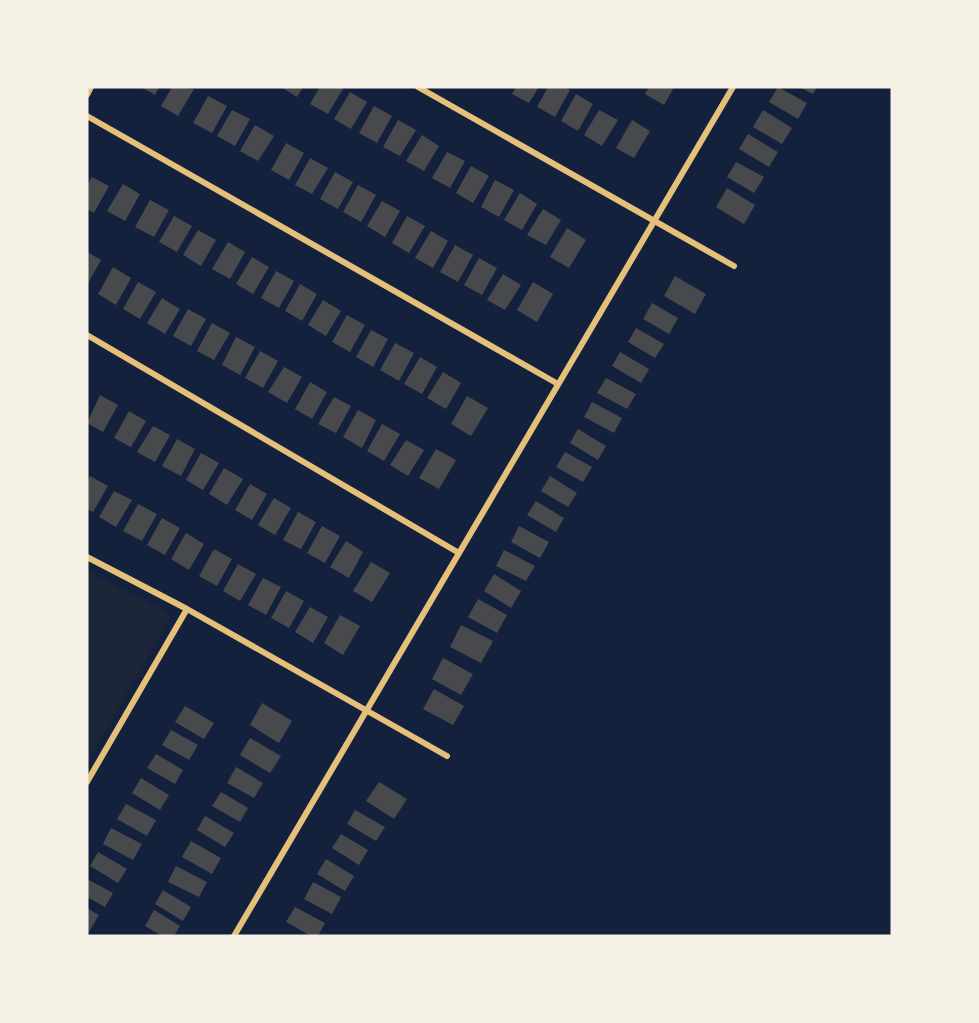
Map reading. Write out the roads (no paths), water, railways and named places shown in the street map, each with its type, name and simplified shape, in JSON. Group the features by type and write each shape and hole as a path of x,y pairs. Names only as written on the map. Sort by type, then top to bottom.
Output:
{"street":[{"path":"87,95 91,87"},
{"path":"418,87 734,266"},
{"path":"234,936 733,87"},
{"path":"87,116 558,384"},
{"path":"87,335 459,552"},
{"path":"87,557 187,609 447,756"},
{"path":"87,782 187,609"}]}
